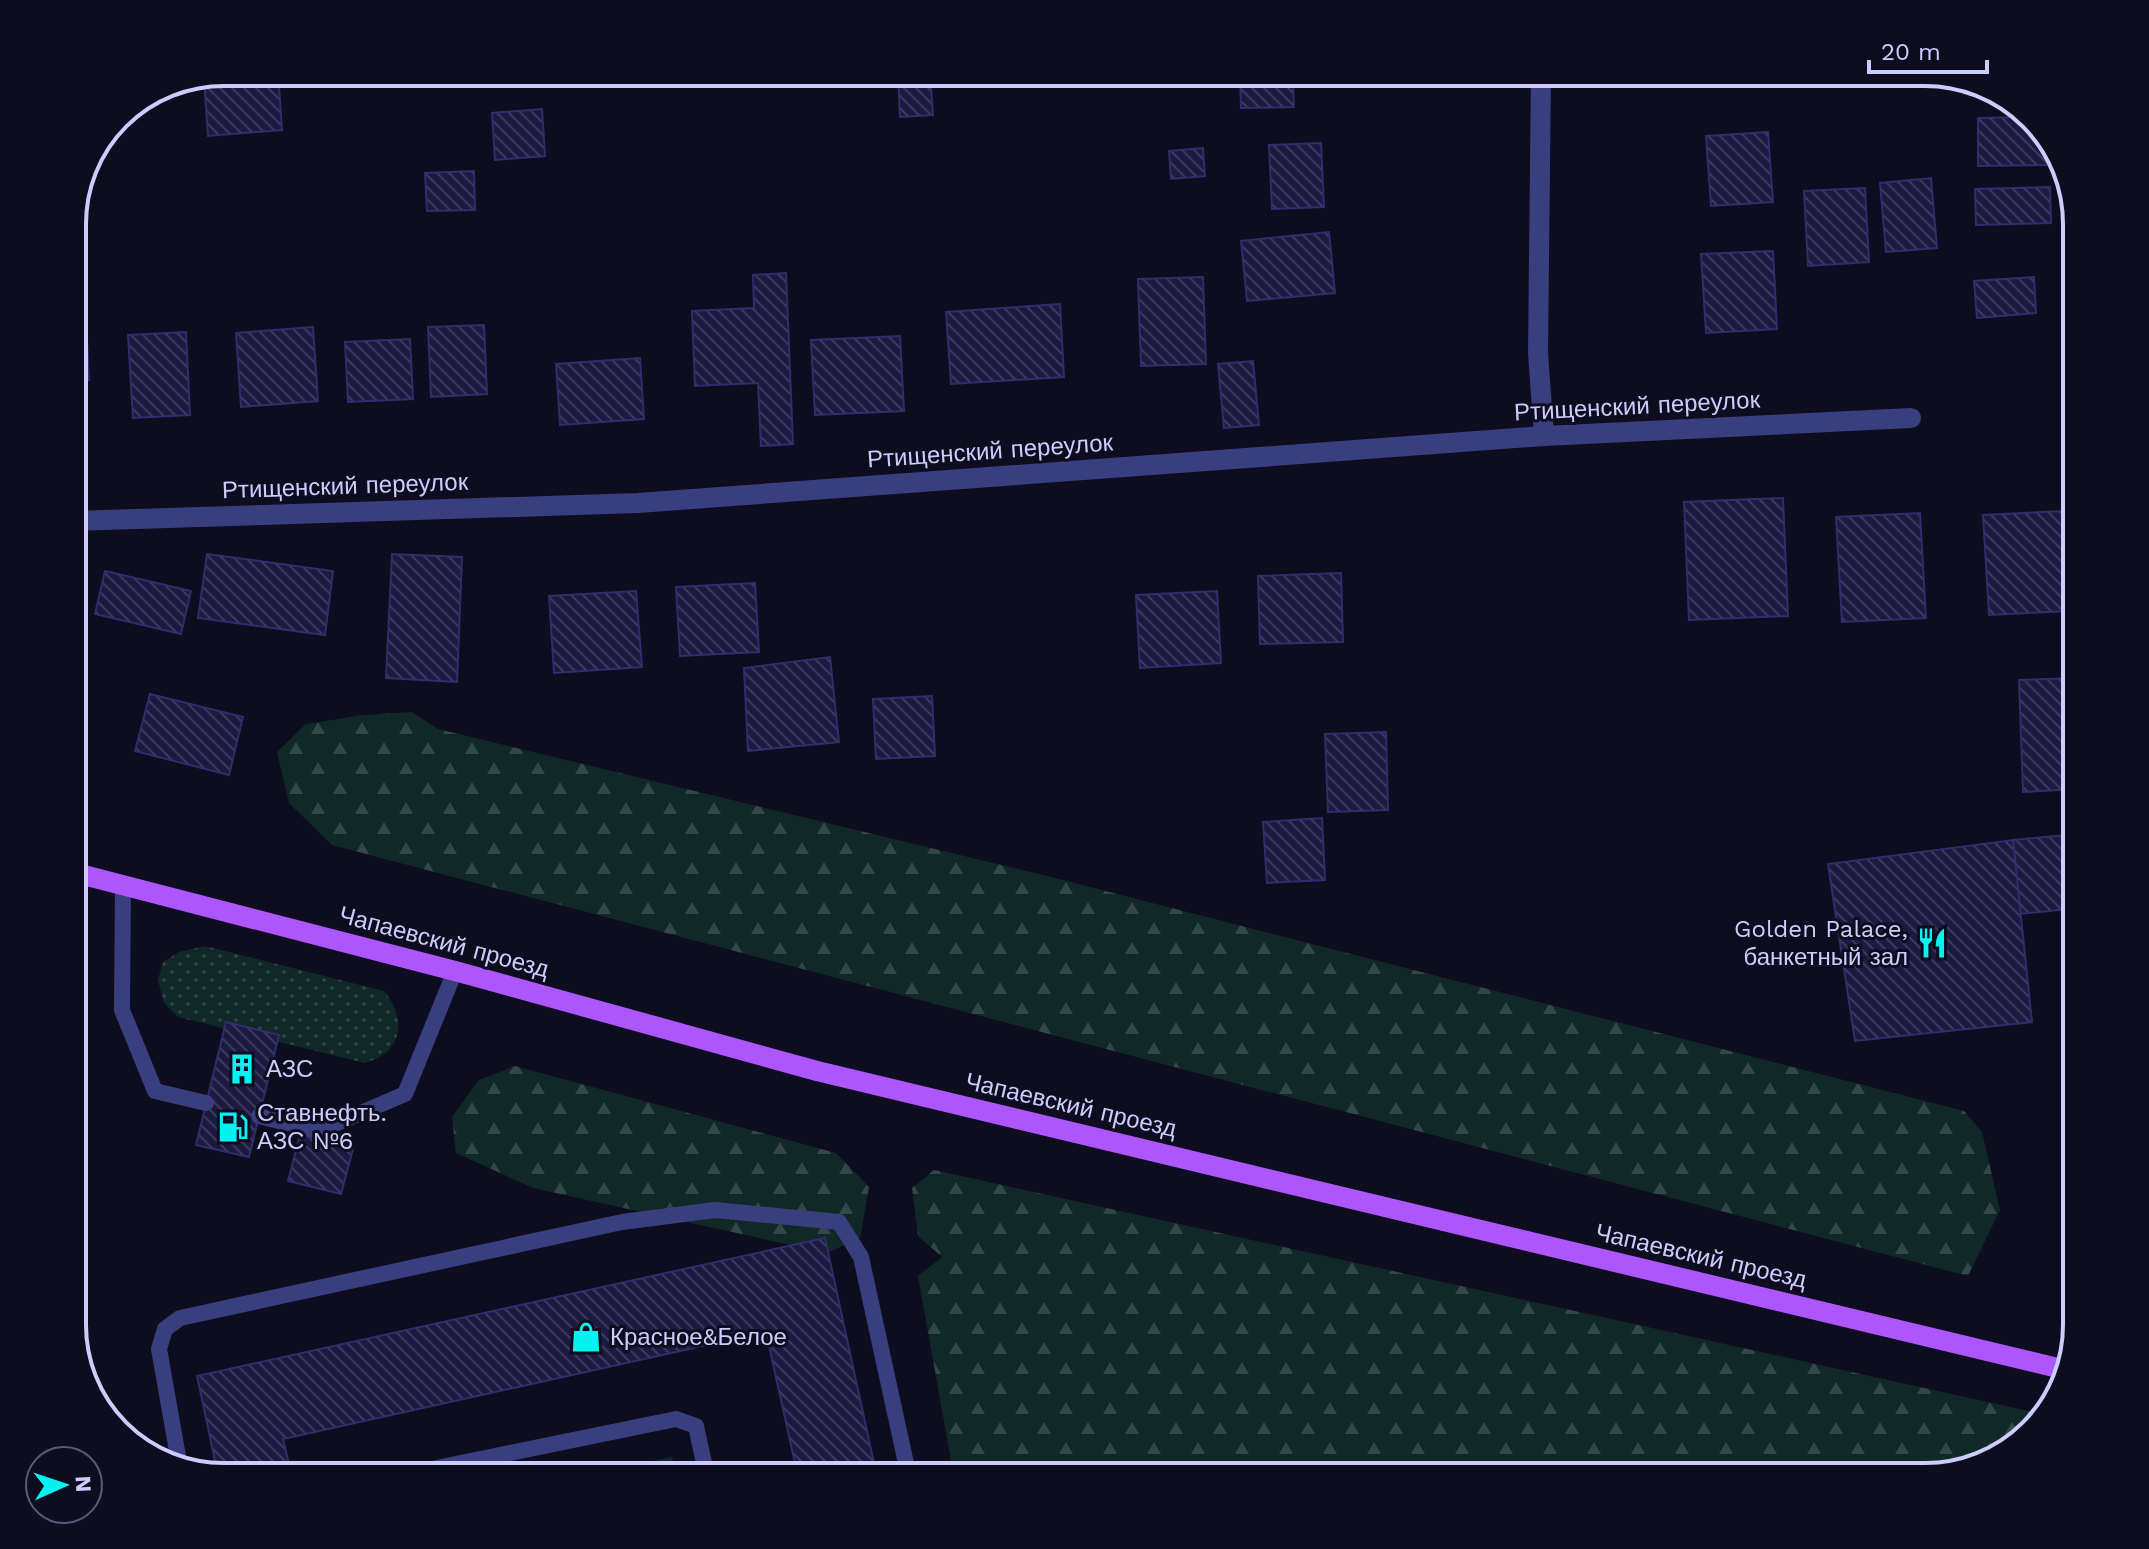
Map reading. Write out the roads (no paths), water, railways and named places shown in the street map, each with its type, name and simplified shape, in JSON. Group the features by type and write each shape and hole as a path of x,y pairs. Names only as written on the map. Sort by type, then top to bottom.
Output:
{"main road":[{"name":"Чапаевский проезд","path":"86,876 455,971 817,1071 2057,1368"}],"street":[{"path":"1541,86 1538,353 1544,436"},
{"name":"Ртищенский переулок","path":"86,521 638,503 1544,436 1911,418"}],"lane":[{"path":"123,885 122,1010 155,1091 206,1103"},
{"path":"259,1116 319,1131 405,1094 455,971"},
{"path":"178,1455 159,1349 165,1329 180,1318 622,1222 715,1210 839,1222 861,1257 906,1463"},
{"path":"461,1463 676,1419 696,1426 704,1463"}],"place":[{"name":"Golden Palace, банкетный зал","path":"1932,943"},
{"name":"АЗС","path":"242,1069"},
{"name":"Ставнефть. АЗС №6","path":"233,1127"},
{"name":"Красное&Белое","path":"586,1337"}]}
